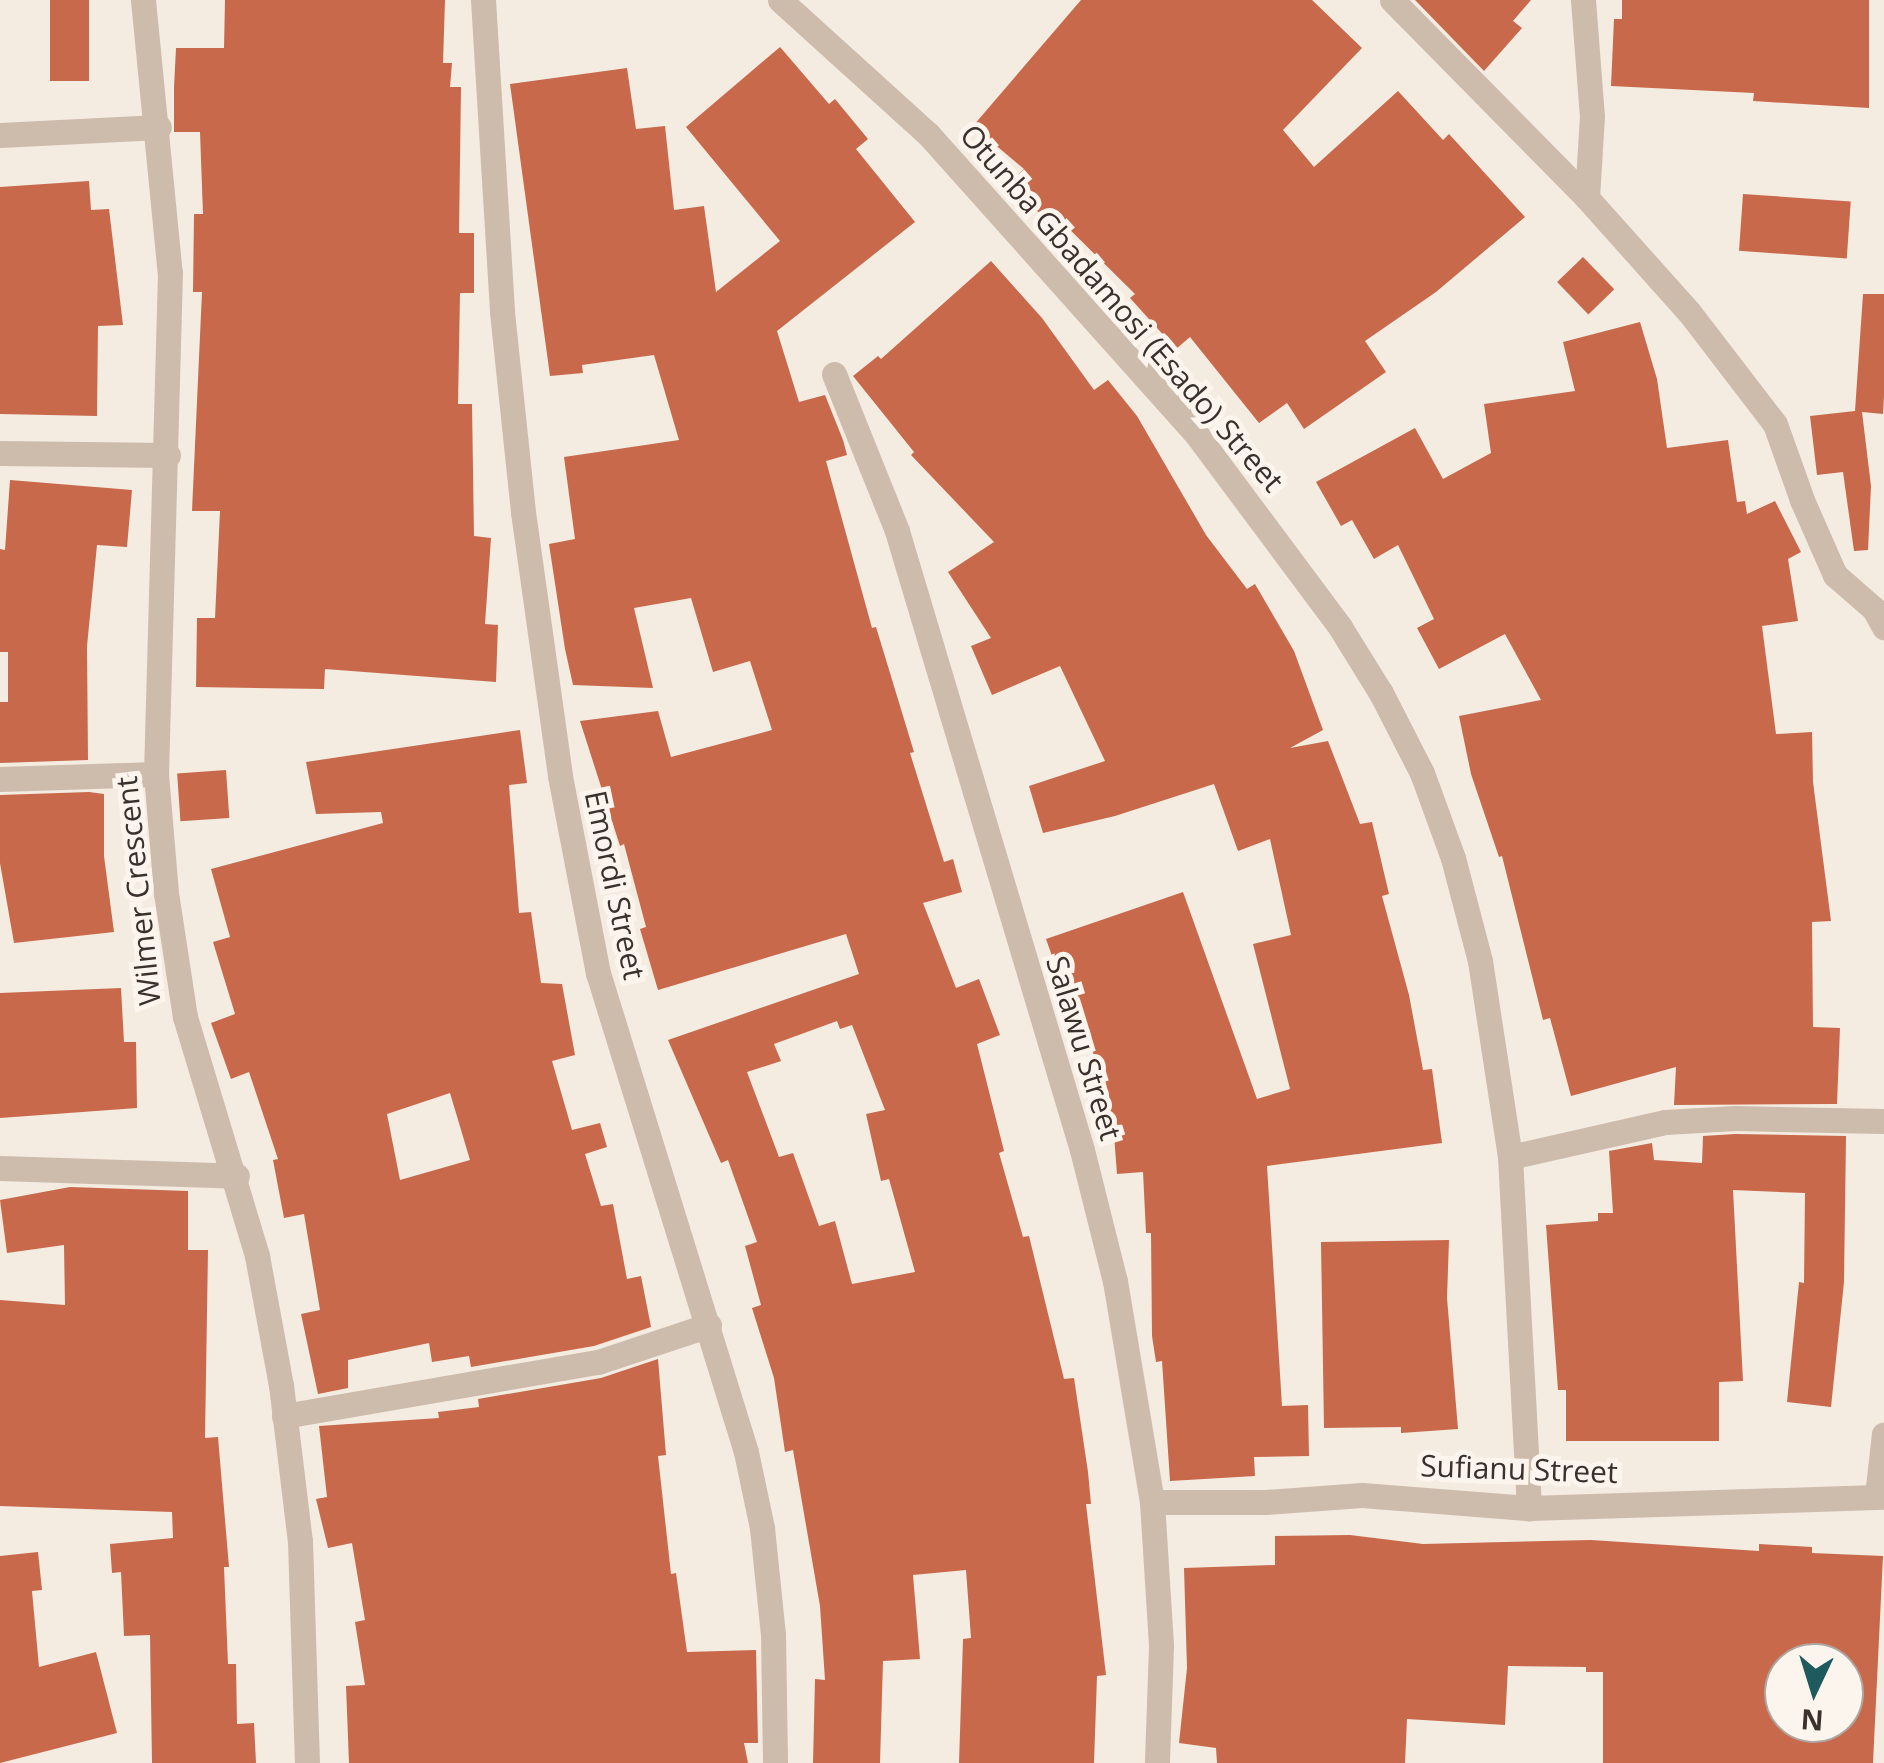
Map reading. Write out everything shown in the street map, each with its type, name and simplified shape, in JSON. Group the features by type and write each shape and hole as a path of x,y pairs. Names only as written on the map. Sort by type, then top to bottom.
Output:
{"street":[{"name":"Wilmer Crescent","path":"143,0 159,127 170,273 168,455 156,774 166,893 185,1017 258,1256 284,1416 300,1542 306,1763"},
{"name":"Emordi Street","path":"483,0 502,312 523,512 560,776 598,973 746,1452 762,1528 773,1634 775,1763"},
{"name":"Otunba Gbadamosi (Esado) Street","path":"780,0 928,134 1106,329 1230,477 1350,643 1422,773 1453,858 1480,961 1510,1157 1530,1508"},
{"path":"1392,0 1587,198 1689,312 1776,424 1834,574 1874,609 1884,626"},
{"path":"1584,0 1592,116 1587,198"},
{"path":"0,135 159,127"},
{"name":"Salawu Street","path":"834,374 898,530 1082,1150 1115,1281 1152,1502 1160,1646 1156,1763"},
{"path":"0,453 168,455"},
{"path":"0,779 156,774"},
{"path":"1510,1157 1665,1122 1735,1118 1884,1121"},
{"path":"0,1168 236,1176"},
{"path":"284,1416 598,1362 709,1325"},
{"path":"1880,1496 1884,1434"},
{"name":"Sufianu Street","path":"1152,1502 1265,1502 1362,1495 1530,1508 1880,1496"}],"building":[{"path":"50,0 89,0 89,81 50,81"},
{"path":"225,0 445,0 443,63 452,63 450,87 461,87 459,233 474,233 474,293 460,293 458,404 472,404 474,536 491,538 485,624 498,625 496,682 325,669 324,689 196,687 197,618 215,618 220,511 192,511 202,292 193,292 194,214 203,214 200,132 174,132 174,87 176,48 224,48"},
{"path":"1081,0 1312,0 1362,48 1283,130 1314,167 1398,91 1443,140 1449,134 1525,217 1436,292 1365,341 1386,372 1304,429 1287,403 1259,423 1190,337 1176,349 1130,298 1135,294 1049,209 1042,216 1010,182 1024,169 973,126"},
{"path":"1415,0 1531,0 1513,21 1522,28 1484,71"},
{"path":"1622,0 1869,0 1869,108 1753,101 1754,93 1611,86 1614,19 1622,19"},
{"path":"780,47 829,104 835,99 868,139 856,149 915,222 777,331 799,402 825,395 843,440 847,455 826,461 872,628 876,627 944,862 953,859 962,892 923,903 956,988 979,979 1000,1035 977,1044 1004,1151 999,1153 1023,1237 1029,1236 1064,1379 1074,1378 1088,1472 1091,1504 1086,1504 1106,1675 1097,1676 1094,1763 959,1763 963,1639 971,1638 966,1570 913,1575 920,1659 883,1661 880,1763 813,1763 815,1679 825,1680 820,1606 793,1450 785,1452 774,1378 752,1308 761,1305 745,1246 757,1242 728,1160 721,1163 668,1040 859,974 846,934 658,990 640,929 646,927 624,844 620,846 580,721 658,711 671,757 772,730 750,661 713,672 691,598 634,608 653,688 573,685 549,544 575,539 564,457 679,440 654,355 582,365 583,373 550,376 510,84 627,68 636,129 665,126 674,210 704,206 716,292 780,241 686,127","holes":["837,1021 840,1029 852,1025 885,1110 866,1114 881,1181 889,1179 915,1272 852,1284 835,1221 819,1226 793,1153 779,1157 747,1072 781,1061 774,1044"]},
{"path":"89,181 91,210 109,209 123,325 98,326 97,416 0,414 0,187"},
{"path":"1743,194 1851,202 1847,258 1739,251"},
{"path":"1583,257 1614,289 1588,314 1557,282"},
{"path":"991,261 1042,318 1094,390 1108,380 1137,416 1206,535 1247,589 1255,584 1294,651 1323,730 1290,748 1328,741 1360,824 1372,822 1389,894 1382,896 1409,995 1423,1070 1432,1069 1442,1143 1267,1166 1282,1406 1308,1405 1309,1456 1254,1457 1255,1476 1170,1481 1162,1361 1156,1362 1152,1336 1151,1233 1146,1233 1143,1172 1117,1174 1113,1122 1107,1123 1093,1071 1098,1070 1075,989 1065,993 1046,939 1183,892 1257,1099 1290,1089 1253,944 1291,935 1270,839 1238,851 1214,784 1115,816 1043,833 1029,786 1105,761 1060,666 992,695 971,646 991,638 948,572 994,542 911,455 914,452 853,376 878,356 881,359"},
{"path":"1863,294 1884,294 1884,396 1883,414 1862,412 1871,486 1868,550 1854,551 1843,472 1817,475 1810,416 1855,411"},
{"path":"1640,322 1657,379 1667,448 1728,440 1737,502 1745,501 1747,514 1775,501 1801,552 1788,559 1798,621 1762,626 1776,734 1812,732 1813,782 1831,921 1812,922 1813,1027 1840,1028 1837,1104 1674,1105 1676,1067 1571,1096 1550,1018 1543,1020 1502,856 1499,857 1471,774 1459,716 1541,700 1505,634 1439,669 1417,628 1434,619 1398,545 1374,559 1352,520 1341,526 1316,482 1415,428 1443,479 1491,453 1484,404 1575,391 1563,342"},
{"path":"10,480 132,490 127,547 97,545 87,646 88,760 0,763 0,702 8,702 8,652 0,652 0,549 5,550"},
{"path":"520,730 527,783 509,785 519,913 531,912 541,983 562,984 575,1055 552,1061 572,1130 600,1123 607,1147 585,1154 601,1206 613,1204 627,1279 641,1276 651,1327 594,1346 471,1367 469,1356 432,1362 429,1343 348,1360 348,1388 318,1394 301,1314 320,1310 304,1214 284,1218 273,1160 278,1159 249,1072 231,1079 211,1023 235,1014 213,942 230,937 211,869 383,823 381,812 316,814 306,762","holes":["450,1093 470,1160 400,1180 387,1114"]},
{"path":"226,770 229,818 180,821 177,773"},
{"path":"104,794 104,856 114,932 14,943 0,863 0,795"},
{"path":"121,988 124,1042 136,1042 137,1108 0,1118 0,993"},
{"path":"1703,1136 1846,1136 1844,1282 1831,1407 1787,1402 1799,1282 1804,1283 1805,1193 1733,1190 1743,1381 1719,1382 1719,1441 1566,1441 1566,1390 1558,1390 1546,1225 1598,1221 1598,1213 1613,1213 1609,1151 1652,1143 1654,1160 1702,1163"},
{"path":"70,1187 188,1191 188,1250 208,1250 205,1438 218,1437 229,1567 224,1567 228,1664 236,1664 237,1724 254,1723 256,1763 152,1763 150,1635 124,1636 121,1572 112,1573 110,1544 173,1538 172,1512 0,1506 0,1300 65,1305 64,1245 7,1253 0,1200"},
{"path":"1449,1240 1447,1298 1458,1429 1401,1433 1401,1427 1324,1428 1321,1242"},
{"path":"658,1359 666,1455 658,1456 671,1574 676,1573 687,1652 756,1650 758,1743 744,1743 748,1763 349,1763 346,1686 365,1685 355,1622 365,1620 352,1543 328,1548 316,1499 327,1497 319,1426 439,1418 438,1412 479,1407 478,1399 601,1378"},
{"path":"1350,1535 1423,1544 1591,1540 1759,1551 1759,1544 1812,1547 1812,1553 1883,1556 1873,1763 1603,1763 1603,1672 1586,1672 1586,1667 1508,1666 1505,1725 1407,1719 1405,1763 1217,1763 1216,1748 1179,1743 1187,1668 1184,1568 1275,1565 1275,1536"},
{"path":"38,1552 42,1590 32,1591 39,1667 96,1652 117,1733 0,1763 0,1556"}]}
